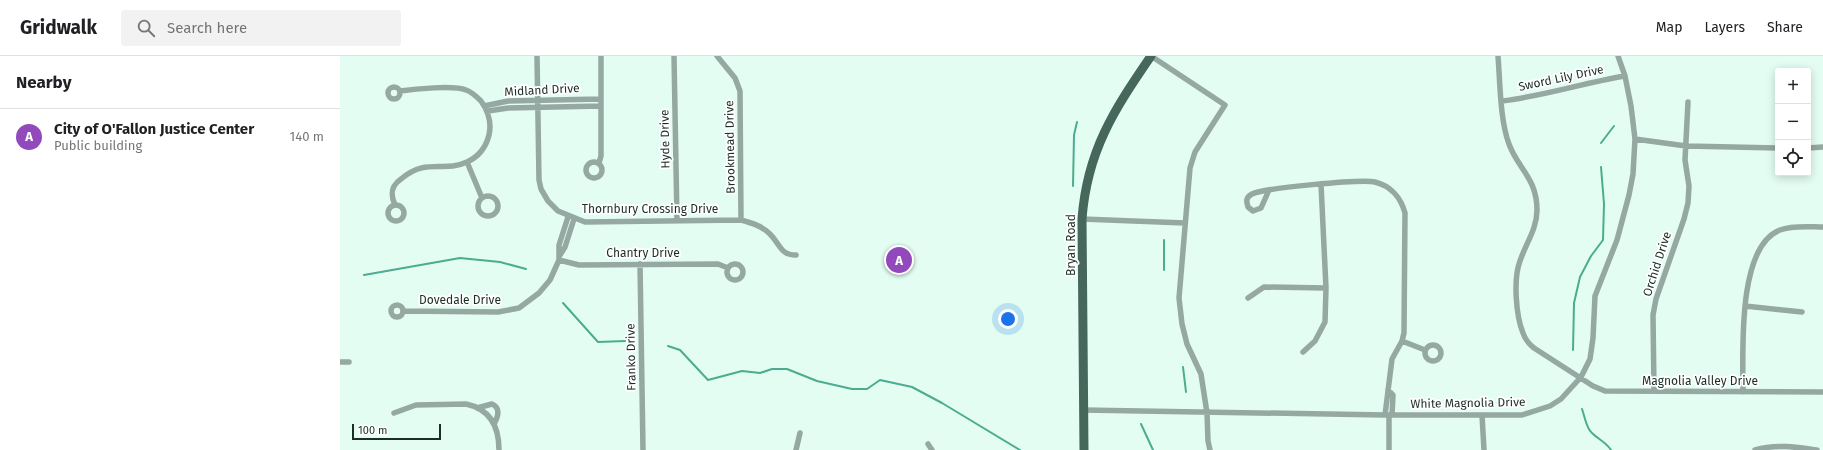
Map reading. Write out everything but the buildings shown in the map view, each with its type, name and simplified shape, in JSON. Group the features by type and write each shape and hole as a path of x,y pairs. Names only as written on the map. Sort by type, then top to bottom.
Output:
{"main road":[{"name":"Bryan Road","path":"1084,450 1082,219 1088,180 1097,147 1114,111 1151,56"}],"street":[{"name":"Thornbury Crossing Drive","path":"537,56 538,171 541,189 548,201 558,211 574,219 585,222 741,220 754,223 763,228 784,251 789,255 796,255"},
{"path":"598,163 601,156 601,56"},
{"name":"Hyde Drive","path":"674,56 677,221"},
{"name":"Brookmead Drive","path":"717,56 735,78 740,91 741,220"},
{"path":"1151,56 1225,105 1195,152 1190,168 1179,298 1182,324 1187,344 1200,374 1207,412 1208,442 1210,450"},
{"name":"Magnolia Valley Drive","path":"1498,56 1506,136 1509,145 1531,181 1536,200 1537,210 1535,226 1517,270 1517,293 1520,326 1528,342 1534,348 1593,386 1605,391 1823,392"},
{"name":"White Magnolia Drive","path":"1084,410 1482,415 1522,414 1542,409 1561,399 1581,377 1590,359 1595,296 1617,240 1630,195 1635,139 1625,76 1618,56"},
{"name":"Sword Lily Drive","path":"1502,101 1534,97 1597,81 1625,76"},
{"path":"395,206 392,193 393,187 407,174 416,168 456,165 467,162 481,153 487,143 490,131 486,108 478,98 467,90 458,88 410,89 400,91"},
{"name":"Midland Drive","path":"486,108 508,101 600,99"},
{"name":"Orchid Drive","path":"1654,391 1653,315 1659,286 1684,219 1688,202 1689,186 1685,160 1688,102"},
{"name":"Midland Drive","path":"486,108 601,106"},
{"path":"1635,139 1686,146 1775,148"},
{"path":"1811,148 1823,147"},
{"path":"467,162 482,198"},
{"path":"1269,190 1321,184 1367,181 1376,182 1393,192 1402,201 1405,213 1404,333 1402,341 1392,359 1388,390 1393,395 1389,415 1389,450"},
{"path":"1303,352 1315,341 1325,322 1326,288 1321,184"},
{"name":"Dovedale Drive","path":"559,258 559,245 568,216"},
{"name":"Dovedale Drive","path":"404,311 498,312 519,308 539,294 550,280 565,247 574,219"},
{"path":"1082,219 1185,223"},
{"path":"1743,392 1745,306 1753,264 1761,246 1765,240 1780,230 1794,227 1823,227"},
{"name":"Chantry Drive","path":"559,258 579,265 718,264 728,268"},
{"name":"Franko Drive","path":"640,264 643,450"},
{"path":"1248,298 1264,288 1326,288"},
{"path":"1745,306 1802,312"},
{"path":"1402,341 1426,350"},
{"path":"340,362 349,362"},
{"path":"394,413 416,405 466,404 481,410 494,424 499,438 499,450"},
{"path":"477,408 492,404 496,406 498,409 498,417 494,424"},
{"path":"1482,415 1484,450"},
{"path":"796,450 800,433"},
{"path":"928,444 932,450"},
{"path":"1755,450 1765,447 1791,446 1817,450"}],"waterway":[{"path":"1073,186 1074,135 1077,122"},
{"path":"1601,143 1614,126"},
{"path":"1573,350 1574,303 1580,277 1591,256 1603,240 1604,204 1601,167"},
{"path":"1164,240 1164,270"},
{"path":"364,275 460,258 500,262 526,269"},
{"path":"563,303 598,342 625,341"},
{"path":"668,346 680,350 708,380 742,371 760,373 772,369 787,369 817,381 852,389 867,389 880,380 912,387 942,403 1020,450"},
{"path":"1183,367 1186,392"},
{"path":"1582,409 1590,431 1611,450"},
{"path":"1141,424 1153,450"}],"place":[{"name":"City of O'Fallon Justice Center","path":"899,260"}]}
